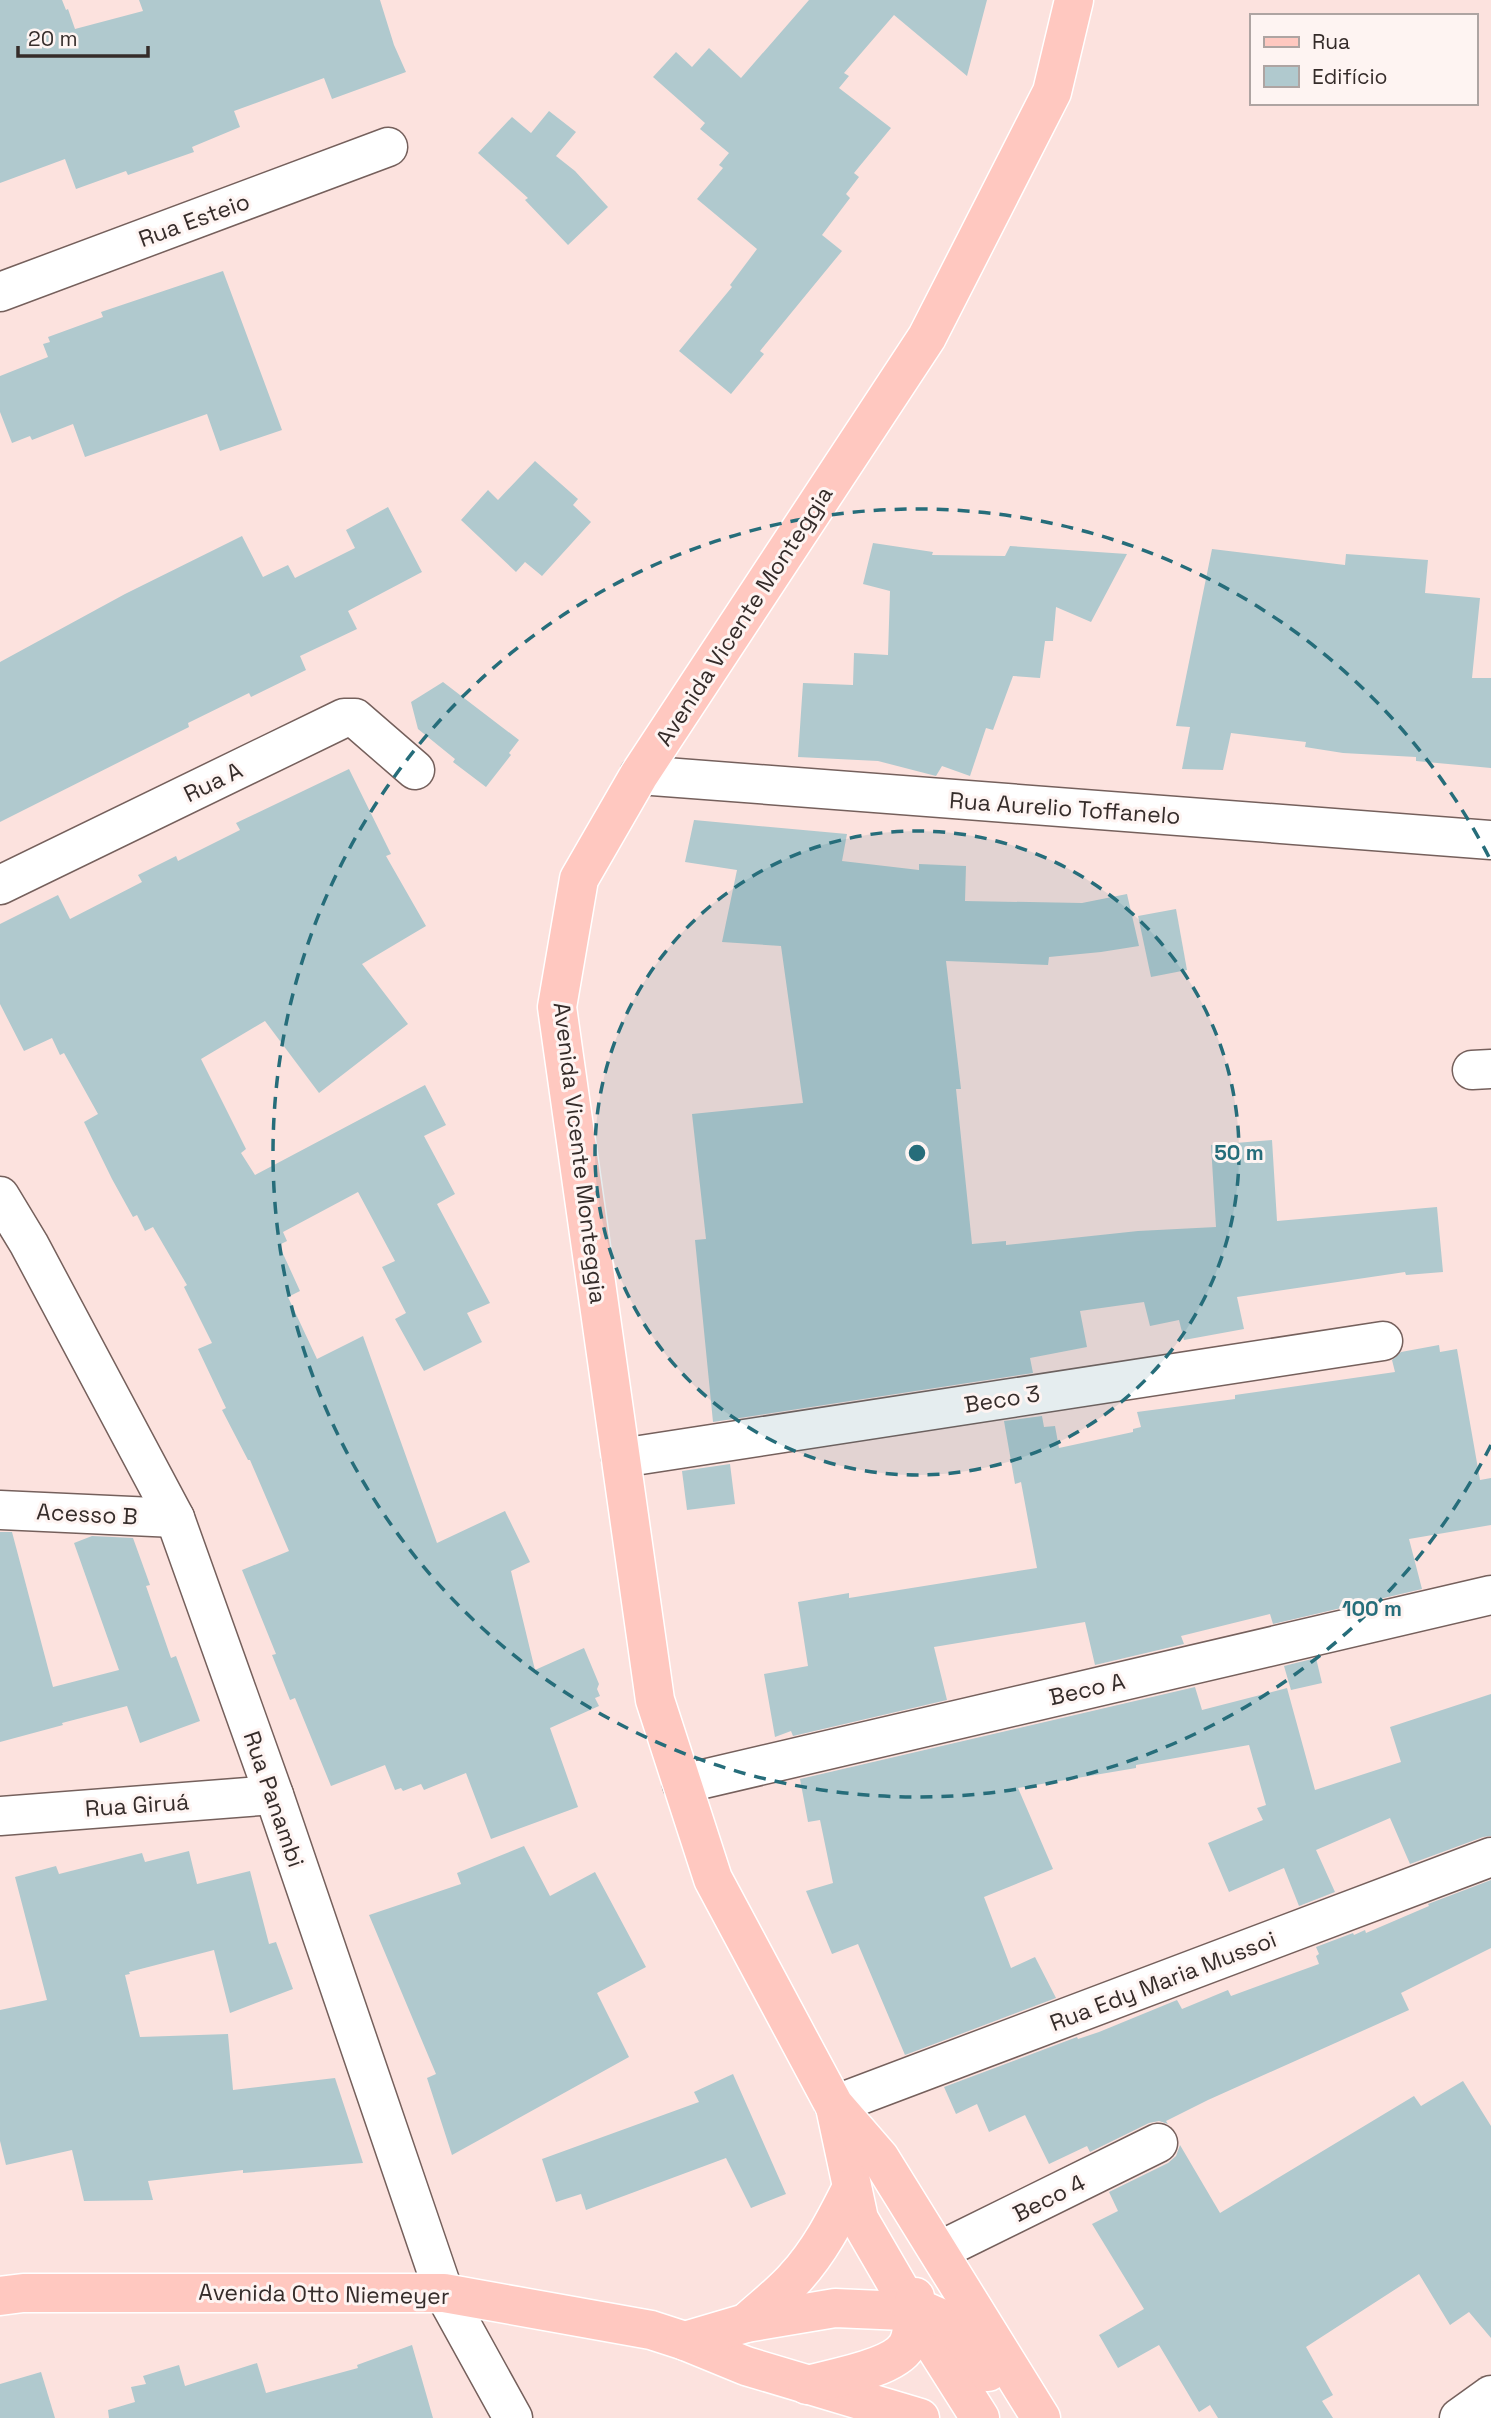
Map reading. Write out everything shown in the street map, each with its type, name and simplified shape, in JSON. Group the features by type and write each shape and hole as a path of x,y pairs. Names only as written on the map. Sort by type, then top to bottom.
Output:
{"main road":[{"name":"Avenida Vicente Monteggia","path":"1039,2413 880,2158 834,2105 713,1879 655,1700 557,1007 579,878 639,775 927,337 1052,92 1074,0"},
{"name":"Avenida Vicente Monteggia","path":"834,2105 850,2189 859,2219 913,2312 980,2418"},
{"path":"807,2385 889,2362 906,2347 912,2330 916,2279 908,2247 889,2212 881,2189 880,2158"},
{"path":"746,2323 795,2279 814,2255 833,2225 850,2189"},
{"name":"Avenida Otto Niemeyer","path":"0,2296 23,2293 444,2292 651,2330 746,2366 920,2418"},
{"path":"685,2341 746,2323 835,2308 928,2312 945,2320 967,2341 996,2385 1039,2413"}],"street":[{"name":"Rua Esteio","path":"0,292 388,147"},
{"name":"Rua A","path":"0,885 344,718 355,718 415,770"},
{"name":"Rua Aurelio Toffanelo","path":"639,775 1491,840"},
{"name":"Rua Panambi","path":"0,1196 29,1244 175,1518 274,1795 444,2292 513,2418"},
{"name":"Beco 3","path":"621,1458 1383,1341"},
{"name":"Acesso B","path":"0,1510 175,1518"},
{"name":"Beco A","path":"682,1784 1491,1595"},
{"name":"Rua Giruá","path":"0,1816 274,1795"},
{"name":"Rua Edy Maria Mussoi","path":"834,2105 1491,1857"},
{"name":"Beco 4","path":"939,2251 1158,2143"},
{"path":"1459,2418 1491,2395"}],"building":[{"path":"0,0 62,0 75,29 143,11 139,0 380,0 394,45 406,72 332,99 324,78 234,111 240,127 192,147 194,152 128,175 126,171 76,189 65,159 0,183"},
{"path":"809,0 987,0 967,76 894,15 844,73 849,76 839,88 891,128 854,173 859,177 846,194 850,198 822,235 842,251 760,351 764,354 731,394 679,351 732,287 730,285 757,249 697,199 723,168 719,165 729,153 700,129 705,123 653,77 676,52 692,67 709,48 741,78"},
{"path":"549,111 576,132 556,156 575,171 608,207 568,245 525,200 528,198 478,153 512,117 531,133"},
{"path":"223,271 282,430 220,451 207,414 85,457 73,424 32,440 30,436 12,443 0,412 0,376 48,357 43,344 50,342 48,337 103,317 101,312"},
{"path":"535,461 578,499 573,505 591,522 542,576 525,562 516,572 461,520 488,490 498,500"},
{"path":"388,507 422,572 348,611 357,629 300,656 306,670 251,697 249,693 188,723 189,727 0,822 0,662 125,594 242,536 263,577 288,565 295,578 355,548 346,530"},
{"path":"873,543 933,552 932,555 1005,556 1010,546 1127,554 1091,622 1056,607 1053,641 1045,641 1040,678 1013,676 993,730 986,728 970,776 942,766 936,776 878,761 798,757 803,683 853,685 854,653 888,655 890,591 863,584"},
{"path":"1212,549 1345,565 1346,554 1428,560 1425,593 1480,598 1472,678 1491,678 1491,768 1416,761 1416,757 1343,753 1305,747 1306,742 1231,733 1223,770 1182,769 1190,727 1176,726"},
{"path":"443,682 519,740 486,787 453,762 455,759 418,729 411,702"},
{"path":"349,769 391,854 386,856 426,926 362,964 408,1024 319,1093 265,1021 201,1059 246,1149 241,1153 255,1175 425,1085 446,1125 424,1136 455,1194 437,1204 490,1303 467,1313 482,1342 424,1371 395,1319 406,1313 382,1267 395,1261 358,1192 283,1232 287,1241 279,1245 300,1291 288,1297 317,1359 363,1336 437,1543 505,1511 530,1562 511,1571 535,1670 584,1648 599,1684 597,1689 600,1696 595,1698 599,1706 550,1728 578,1807 491,1839 466,1773 424,1790 421,1784 403,1791 401,1788 395,1790 385,1765 331,1786 295,1698 290,1700 272,1655 276,1654 242,1570 289,1551 250,1460 222,1410 226,1408 198,1349 212,1343 184,1287 187,1285 153,1227 145,1231 137,1215 133,1217 112,1179 84,1122 98,1114 64,1053 60,1055 52,1038 24,1051 0,1004 0,924 58,895 70,919 142,882 138,875 176,856 178,861 240,830 236,823"},
{"path":"694,820 847,834 842,861 919,870 919,864 966,866 965,901 1082,903 1127,894 1139,946 1049,957 1048,965 946,961 961,1089 956,1089 972,1244 1006,1241 1006,1245 1138,1231 1216,1227 1211,1145 1272,1140 1277,1221 1437,1207 1443,1272 1406,1275 1405,1272 1237,1297 1244,1329 1184,1340 1179,1320 1150,1326 1144,1302 1080,1311 1087,1347 1030,1358 1033,1373 713,1422 695,1240 706,1239 692,1114 803,1103 781,946 722,942 737,870 685,862"},
{"path":"1176,909 1187,970 1151,977 1138,916"},
{"path":"1439,1345 1440,1352 1457,1349 1480,1480 1491,1478 1491,1525 1409,1539 1422,1589 1273,1624 1270,1614 1181,1636 1184,1644 1095,1665 1085,1622 934,1647 947,1700 793,1736 791,1731 775,1737 764,1674 808,1666 798,1602 849,1593 849,1598 1037,1568 1021,1482 1015,1484 1004,1421 1042,1416 1044,1427 1055,1426 1059,1448 1133,1432 1133,1429 1141,1427 1137,1412 1235,1399 1235,1395 1395,1372 1392,1360 1401,1352"},
{"path":"730,1464 735,1504 687,1510 682,1471"},
{"path":"0,1532 12,1532 53,1687 119,1670 74,1543 92,1536 133,1538 171,1658 176,1656 200,1721 140,1743 127,1706 0,1742"},
{"path":"1316,1658 1322,1683 1291,1690 1284,1666"},
{"path":"1195,1687 1202,1710 1287,1688 1315,1790 1401,1762 1390,1727 1491,1694 1491,1836 1410,1864 1390,1818 1316,1850 1335,1892 1299,1906 1284,1868 1229,1892 1208,1843 1263,1820 1257,1808 1266,1805 1249,1745 1018,1788 1053,1869 984,1897 1011,1968 1035,1957 1056,1998 905,2055 858,1944 832,1954 806,1891 833,1883 820,1820 808,1822 800,1779"},
{"path":"524,1846 550,1896 595,1872 646,1967 597,1993 629,2057 452,2155 427,2078 436,2074 369,1915 461,1884 457,1873"},
{"path":"189,1851 197,1884 250,1871 269,1944 276,1942 293,1989 230,2013 214,1950 129,1972 130,1974 125,1975 140,2037 228,2034 233,2090 335,2078 363,2163 243,2173 243,2170 148,2181 153,2200 84,2201 72,2150 6,2165 0,2141 0,2010 47,2000 15,1877 56,1866 59,1874 142,1853 145,1862"},
{"path":"1491,1880 1491,1948 1401,1993 1409,2010 1208,2100 1166,2121 1168,2124 1159,2121 1149,2123 1090,2152 1087,2146 1049,2164 1025,2115 989,2132 977,2104 956,2114 944,2087 1077,2037 1078,2039 1099,2032 1177,2000 1182,2009 1228,1990 1231,1996 1319,1964 1316,1947 1353,1933 1354,1935 1365,1930 1366,1933 1429,1906 1428,1904"},
{"path":"733,2074 786,2194 751,2208 726,2158 586,2210 581,2194 556,2202 542,2159 699,2102 694,2092"},
{"path":"1463,2081 1491,2126 1491,2338 1469,2312 1450,2325 1419,2274 1306,2347 1333,2395 1322,2401 1333,2418 1218,2418 1210,2405 1199,2412 1159,2345 1118,2368 1099,2335 1144,2309 1092,2224 1118,2211 1109,2192 1168,2163 1176,2156 1180,2145 1220,2213 1414,2096 1421,2106"},
{"path":"412,2345 433,2418 109,2418 108,2410 135,2402 131,2387 146,2384 143,2376 179,2365 185,2386 257,2363 266,2393 358,2368 357,2365"},
{"path":"41,2372 55,2418 0,2418 0,2384"}]}
